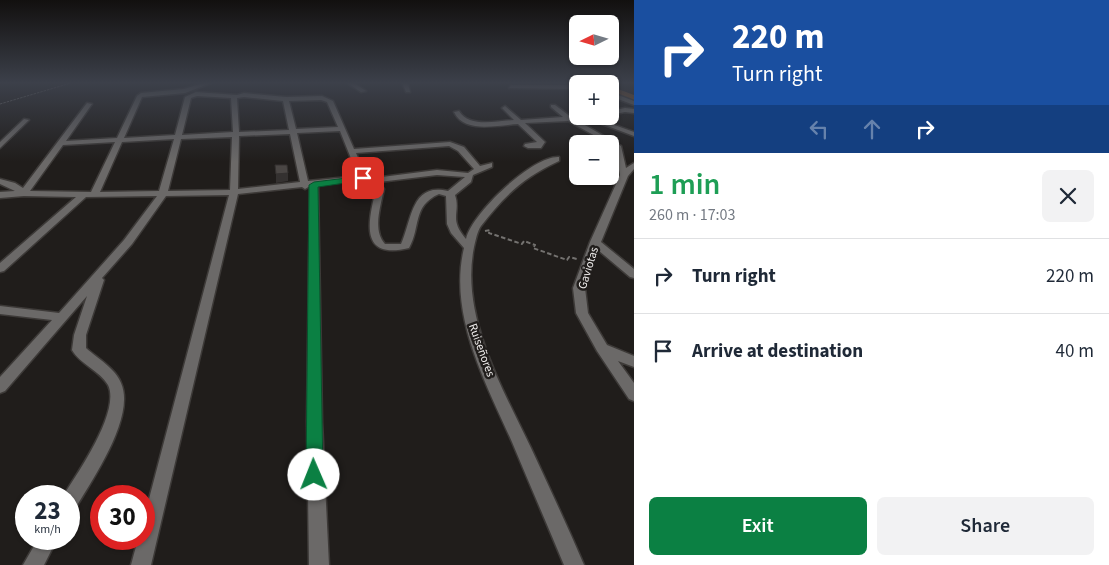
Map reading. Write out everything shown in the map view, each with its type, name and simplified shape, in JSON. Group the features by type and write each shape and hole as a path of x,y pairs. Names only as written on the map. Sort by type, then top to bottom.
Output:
{"street":[{"path":"24,193 85,109"},
{"path":"0,269 89,195 120,140 134,109"},
{"path":"0,387 128,242 163,194 185,109"},
{"path":"141,565 215,275 234,192 236,133 235,109"},
{"path":"288,109 291,131 309,185 315,326 313,406 315,509 319,565"},
{"path":"334,109 363,178"},
{"path":"506,109 541,142 538,146 528,146"},
{"path":"557,109 568,120 602,136 618,148 624,174"},
{"path":"619,111 634,111"},
{"path":"457,112 460,118 473,124 568,120"},
{"path":"0,146 26,120"},
{"path":"612,125 634,134"},
{"path":"60,143 343,129"},
{"path":"353,151 450,144 461,149 478,169"},
{"name":"Ruiseñores","path":"556,160 533,169 516,180 503,192 472,231 464,292 473,329 574,565"},
{"name":"Gaviotas","path":"634,165 624,174 587,262 579,288 582,312 602,348 634,395"},
{"path":"450,194 468,180 469,176 478,169 489,166"},
{"path":"0,195 24,193 89,195 234,192 363,178 374,181 431,173 458,172 469,176"},
{"path":"0,181 12,185 24,193"},
{"path":"374,181 380,189 373,234 375,241 382,248 393,249 405,246 410,237 416,207 423,198 438,191 450,194 453,200 450,214 453,226 458,236 469,248"},
{"path":"595,242 633,273"},
{"path":"79,485 108,436 118,401 115,382 79,350 80,334 99,276"},
{"path":"0,310 60,317"},
{"path":"602,348 634,362"},
{"path":"33,565 42,550"}],"path":[{"path":"475,228 486,232 490,230 489,233 522,244 524,241 535,245 533,248 568,260 569,256 587,262"}],"building":[{"path":"275,165 287,165 288,173 276,174"}],"route":[{"path":"314,475 314,185 363,178"}]}
